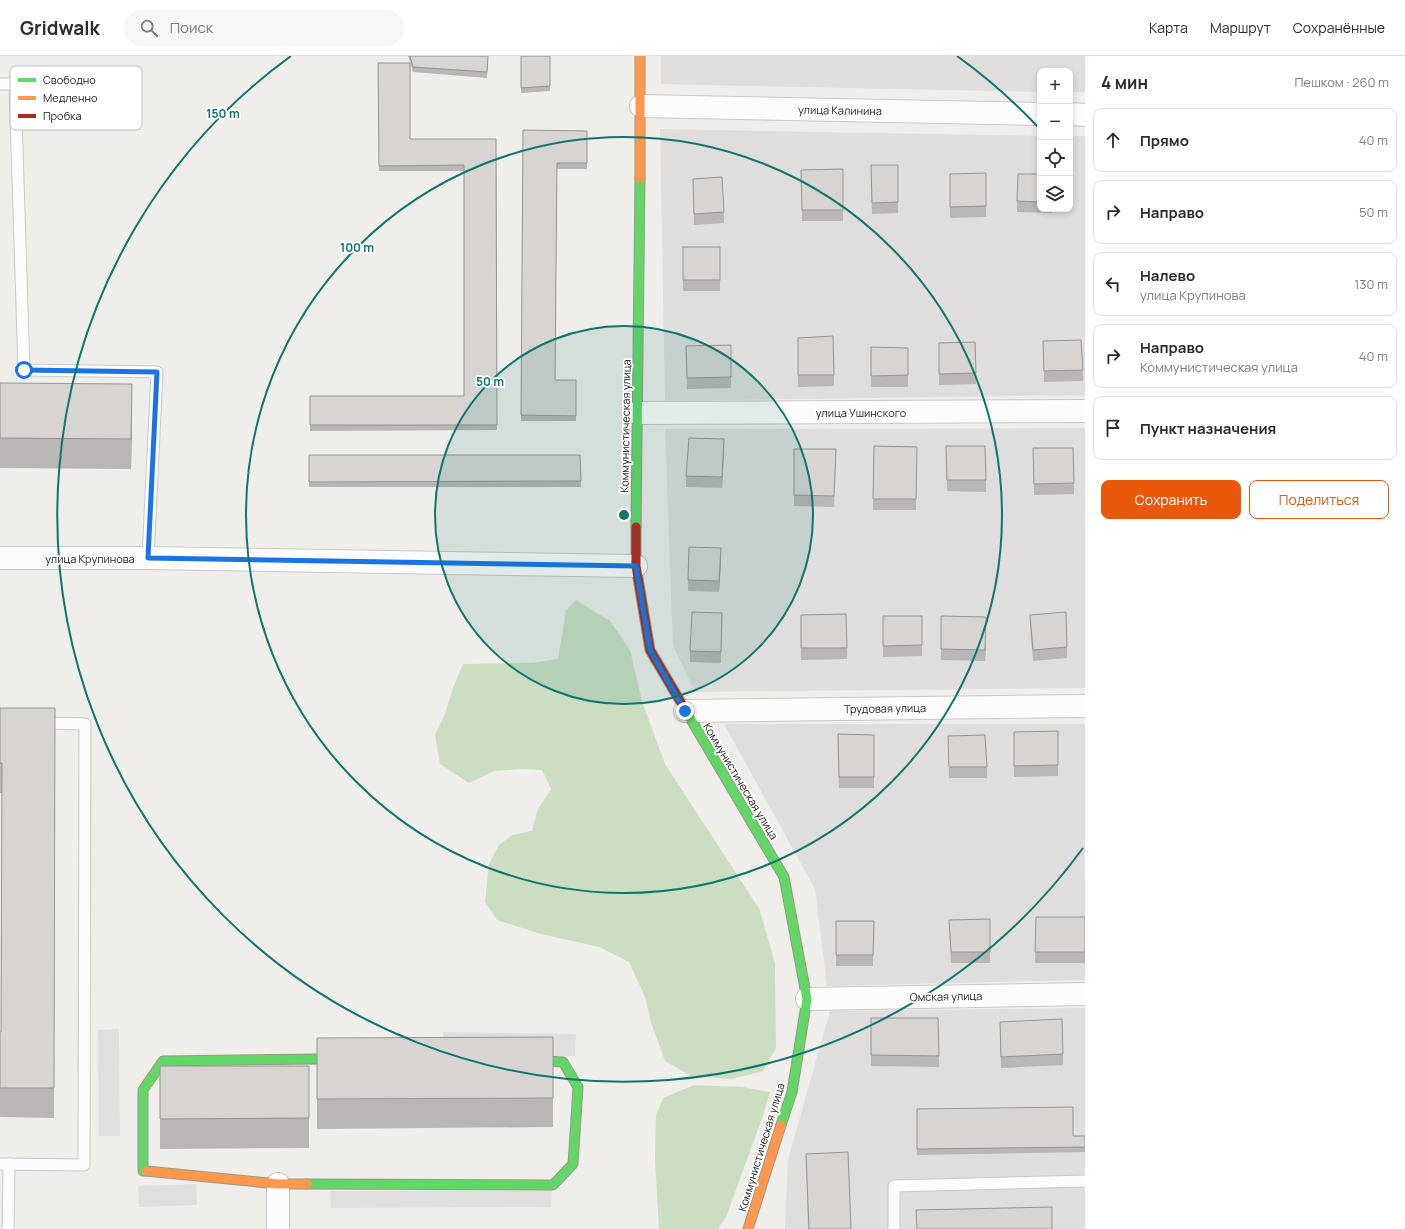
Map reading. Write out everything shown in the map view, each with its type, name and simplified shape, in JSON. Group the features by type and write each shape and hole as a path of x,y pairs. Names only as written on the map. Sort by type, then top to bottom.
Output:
{"street":[{"name":"Коммунистическая улица","path":"640,56 641,106 636,566 650,650 784,877 807,999 792,1092 748,1229"},
{"name":"улица Калинина","path":"641,106 1037,114"},
{"path":"1073,114 1085,115"},
{"name":"улица Ушинского","path":"637,413 1085,411"},
{"name":"улица Крупинова","path":"0,558 148,558 636,566"},
{"name":"Трудовая улица","path":"685,711 1085,706"},
{"name":"Омская улица","path":"807,999 1085,994"},
{"path":"477,1058 563,1062 578,1087 572,1164 553,1186 278,1184 143,1171 143,1090 163,1061 477,1058"},
{"path":"278,1184 278,1229"}],"lane":[{"path":"16,130 24,370 157,372 148,558"},
{"path":"8,1229 4,1164 84,1165 85,724 31,723"},
{"path":"894,1229 894,1186 1085,1181"}],"shaded area":[{"path":"661,56 1085,56 1085,92 1073,92 1073,68 1037,68 1037,92 661,84"},
{"path":"660,129 1037,136 1037,212 1073,212 1073,136 1085,136 1085,395 665,401"},
{"path":"1085,428 1085,688 695,692 673,646 665,429"},
{"path":"724,724 1085,724 1085,980 827,986 815,889"},
{"path":"1085,1008 1085,1229 785,1229 788,1160 830,1011"},
{"path":"119,1029 120,1136 99,1136 98,1030"},
{"path":"443,1032 576,1034 575,1056 443,1055"},
{"path":"196,1184 197,1205 139,1207 138,1186"},
{"path":"552,1190 551,1207 331,1208 330,1191"}],"green space":[{"path":"576,600 610,621 630,650 642,701 665,764 760,910 775,964 776,1048 763,1071 732,1079 691,1076 665,1061 651,1023 645,997 629,962 599,947 541,934 497,920 485,902 489,864 499,845 512,835 532,831 538,809 551,789 542,770 525,769 494,771 469,783 440,764 435,735 445,714 453,688 463,664 531,663 558,659 566,610"},
{"path":"694,1085 742,1087 770,1092 764,1113 726,1217 718,1229 659,1229 655,1159 656,1115 663,1098"}],"building":[{"path":"410,56 488,56 487,72 413,67"},
{"path":"521,56 550,56 550,86 521,88"},
{"path":"378,63 410,63 410,139 496,139 497,425 310,425 310,396 464,396 464,165 379,166"},
{"path":"523,130 587,131 587,163 557,163 555,380 576,380 576,416 521,415"},
{"path":"871,165 898,165 898,202 872,203"},
{"path":"843,169 843,210 802,210 801,170"},
{"path":"986,173 986,206 950,207 950,174"},
{"path":"1018,174 1037,174 1037,202 1017,201"},
{"path":"722,177 724,212 694,214 693,179"},
{"path":"683,247 720,247 720,280 683,280"},
{"path":"833,336 834,375 798,375 798,338"},
{"path":"1081,340 1083,370 1044,371 1043,341"},
{"path":"975,342 976,373 939,374 939,343"},
{"path":"731,345 731,377 687,378 686,346"},
{"path":"871,347 908,348 908,375 871,376"},
{"path":"0,383 132,384 131,439 0,438"},
{"path":"689,438 724,439 722,477 686,476"},
{"path":"874,446 917,447 916,499 873,499"},
{"path":"946,446 985,446 986,480 947,480"},
{"path":"1033,448 1073,448 1074,483 1034,484"},
{"path":"794,449 836,449 834,496 794,495"},
{"path":"309,455 580,455 581,481 309,482"},
{"path":"689,547 721,548 719,581 688,580"},
{"path":"692,612 722,613 721,652 690,651"},
{"path":"1066,612 1067,647 1033,650 1030,615"},
{"path":"846,614 847,648 801,648 801,615"},
{"path":"883,616 922,616 922,645 883,646"},
{"path":"941,616 986,617 985,650 941,649"},
{"path":"0,708 55,708 54,1088 0,1088 2,763 0,763"},
{"path":"1058,731 1058,765 1014,766 1014,732"},
{"path":"838,734 874,735 874,777 839,777"},
{"path":"985,735 987,767 949,767 948,736"},
{"path":"1036,917 1085,917 1085,952 1035,952"},
{"path":"990,919 990,952 951,952 949,920"},
{"path":"836,921 874,921 873,955 836,955"},
{"path":"871,1018 938,1018 939,1056 871,1055"},
{"path":"1062,1019 1063,1054 1001,1057 1000,1022"},
{"path":"553,1037 553,1098 317,1099 317,1038"},
{"path":"160,1066 309,1066 309,1118 160,1119"},
{"path":"1073,1107 1073,1136 1085,1136 1085,1147 917,1149 917,1109"},
{"path":"848,1152 851,1229 809,1229 806,1154"},
{"path":"1052,1207 1052,1229 917,1229 916,1210"}],"traffic: fast":[{"path":"636,527 640,178"},
{"path":"683,706 784,877 807,999 792,1092 781,1125"},
{"path":"307,1184 553,1185 573,1164 578,1087 563,1062 477,1057"},
{"path":"146,1171 143,1171 143,1090 163,1061 477,1057"}],"traffic: slow":[{"path":"640,56 640,178"},
{"path":"748,1229 781,1125"},
{"path":"146,1171 278,1184 307,1184"}],"traffic: jam":[{"path":"636,527 636,566 650,650 683,706"}],"route":[{"path":"24,370 157,372 148,558 636,566 650,650 685,711"}]}
